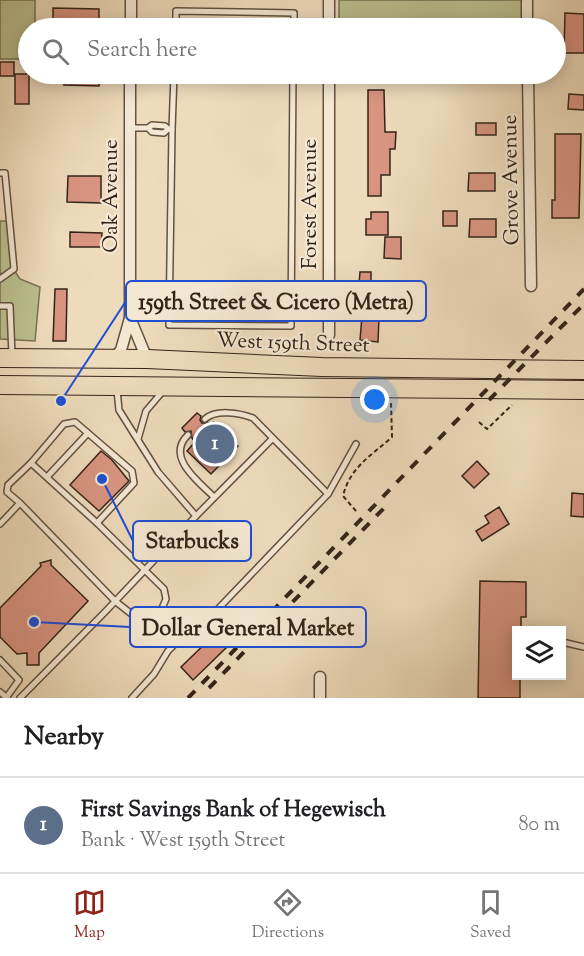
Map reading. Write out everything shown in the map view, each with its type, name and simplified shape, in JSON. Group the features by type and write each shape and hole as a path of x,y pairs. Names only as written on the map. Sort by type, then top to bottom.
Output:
{"main road":[{"name":"West 159th Street","path":"6,358 114,358 322,367 584,370"},
{"name":"West 159th Street","path":"0,385 584,390"}],"street":[{"path":"131,0 131,18"},
{"path":"329,0 329,18"},
{"path":"527,0 527,18"},
{"name":"Oak Avenue","path":"114,358 121,350 130,318 130,84"},
{"name":"Forest Avenue","path":"329,84 329,335"},
{"name":"Grove Avenue","path":"528,84 531,286"},
{"name":"Oak Avenue","path":"130,318 147,359"},
{"path":"320,677 320,698"}],"lane":[{"path":"176,18 176,11 294,13 294,18"},
{"path":"173,84 170,129 169,325 291,326 293,84"},
{"path":"130,128 148,128 152,132 164,133 170,129"},
{"path":"0,279 14,270 2,173"},
{"path":"0,306 10,306 6,358"},
{"path":"117,387 119,410 158,472 196,516"},
{"path":"138,439 146,411 167,387"},
{"path":"205,419 216,413 244,414 253,418 328,494"},
{"path":"31,463 97,523 164,589 166,599 156,617 142,619 134,616 116,601 8,492 8,485 31,463 64,424 75,422 135,476 134,483 97,523"},
{"path":"47,477 87,433"},
{"path":"188,435 180,445 180,457 187,469 214,497"},
{"path":"20,698 272,439"},
{"path":"132,698 154,674 168,651 200,620 217,610 328,494 356,444"},
{"path":"0,524 20,503"},
{"path":"566,643 584,647"},
{"path":"0,660 19,680 7,698 0,692"}],"path":[{"path":"479,423 487,429 517,400"},
{"path":"356,511 344,496 346,484 353,472 392,437 391,403 384,403"}],"green space":[{"path":"0,0 35,0 35,18 18,18 18,59 0,59"},
{"path":"339,0 522,0 524,18 339,18"},
{"path":"0,221 12,221 14,270 20,279 40,287 35,341 0,339"}],"building":[{"path":"53,8 99,9 99,18 53,18"},
{"path":"565,13 584,14 584,53 566,53"},
{"path":"0,62 14,62 14,76 0,76"},
{"path":"15,74 18,74 18,84 29,84 29,104 15,104"},
{"path":"99,84 99,86 64,85"},
{"path":"368,90 384,90 385,132 396,132 395,149 390,149 390,175 381,175 381,196 368,196"},
{"path":"569,94 584,95 584,110 568,109"},
{"path":"476,123 496,123 496,135 476,135"},
{"path":"555,134 581,134 579,218 552,218 552,200 555,200"},
{"path":"469,173 495,173 495,191 468,191"},
{"path":"68,176 101,176 101,203 67,202"},
{"path":"443,211 457,211 457,226 443,226"},
{"path":"371,212 388,212 388,235 366,235 366,219 371,219"},
{"path":"470,219 496,219 496,237 469,237"},
{"path":"70,232 102,233 101,247 70,247"},
{"path":"385,237 401,237 401,259 384,258"},
{"path":"360,272 371,272 371,285 359,284"},
{"path":"55,289 67,289 66,341 53,341"},
{"path":"362,316 379,317 378,342 360,340"},
{"path":"197,413 201,416 202,423 211,425 214,422 238,446 211,474 187,451 195,442 191,431 185,432 182,428"},
{"path":"101,451 112,460 129,481 99,511 70,485"},
{"path":"477,461 489,474 474,488 462,476"},
{"path":"572,493 584,494 584,517 571,516"},
{"path":"499,507 509,524 482,541 476,531 489,523 485,516"},
{"path":"51,560 51,565 88,601 39,653 39,665 27,665 27,653 17,654 0,637 0,608 41,566 40,563"},
{"path":"480,581 526,582 526,617 521,617 521,626 512,626 512,680 520,680 520,698 478,698"},
{"path":"214,635 227,647 193,680 181,667"}],"railway":[{"path":"188,698 584,289"},
{"path":"489,400 584,304"},
{"path":"209,688 387,505"}],"place":[{"name":"159th Street & Cicero (Metra)","path":"61,401"},
{"name":"First Savings Bank of Hegewisch","path":"215,444"},
{"name":"Starbucks","path":"102,479"},
{"name":"Dollar General Market","path":"34,622"}]}
